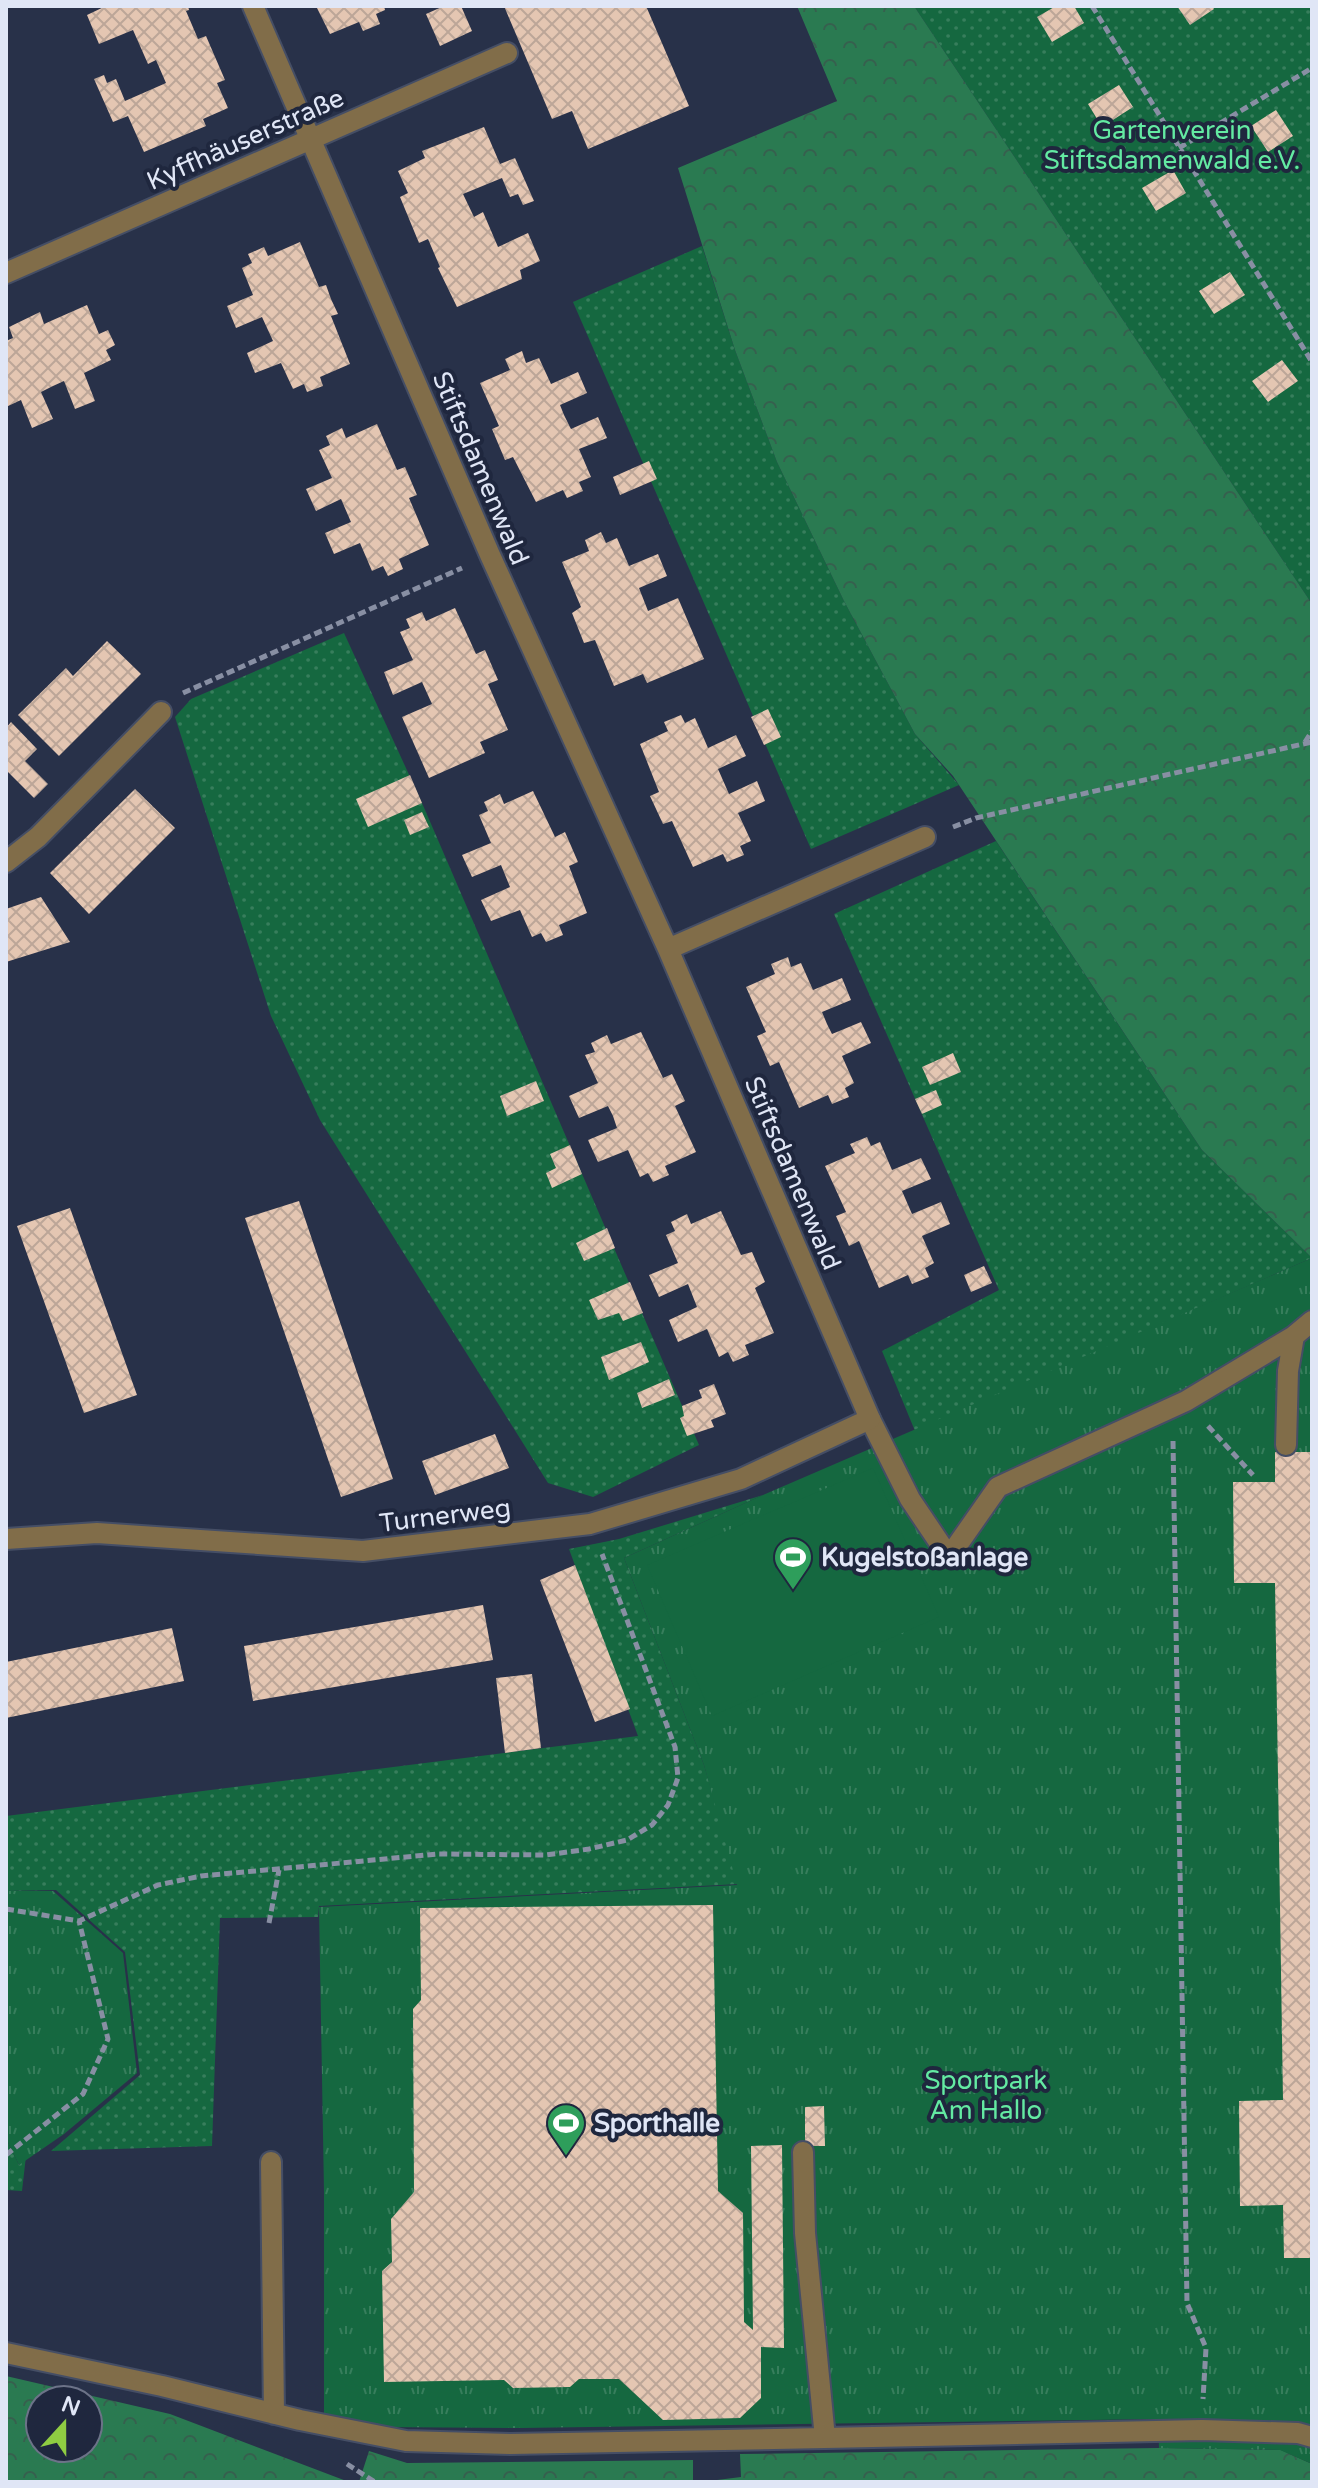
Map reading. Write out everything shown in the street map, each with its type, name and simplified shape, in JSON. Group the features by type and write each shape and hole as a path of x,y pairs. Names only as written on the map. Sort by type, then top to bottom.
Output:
{"street":[{"name":"Stiftsdamenwald","path":"253,6 490,555 668,949 870,1419 910,1499 949,1557 998,1487 1179,1404"},
{"name":"Kyffhäuserstraße","path":"6,273 507,53"},
{"path":"6,862 38,837 161,712"},
{"path":"668,949 925,837"},
{"path":"1179,1404 1294,1336 1312,1321"},
{"path":"1286,1445 1288,1371 1294,1336"},
{"name":"Turnerweg","path":"6,1539 97,1533 363,1551 590,1524 741,1479 870,1419"},
{"path":"803,2152 805,2233 825,2438"},
{"path":"271,2162 274,2414"},
{"path":"6,2353 406,2441 510,2444 1202,2430 1298,2433 1312,2437"}],"path":[{"path":"1092,6 1312,362"},
{"path":"1179,148 1312,68"},
{"path":"161,712 190,689 490,555"},
{"path":"925,837 976,818 1309,742 1312,731"},
{"path":"1179,1404 1253,1475"},
{"path":"1179,1404 1187,2303 1206,2348 1202,2430"},
{"path":"6,1909 79,1921 158,1885 201,1876 438,1854 546,1855 627,1840 652,1825 668,1805 678,1778 675,1747 590,1524"},
{"path":"269,1923 279,1870"},
{"path":"6,2155 83,2094 108,2039 79,1921"},
{"path":"343,2462 375,2482"}],"green space":[{"path":"797,6 914,6 1312,604 1312,1258 1202,1150 953,776 915,734 844,601 777,462 735,350 678,168 837,101"},
{"name":"Gartenverein Stiftsdamenwald e.V.","path":"914,6 1312,6 1312,604"},
{"path":"702,246 735,350 777,462 844,601 915,734 959,785 811,849 573,302"},
{"path":"344,633 422,803 699,1445 593,1497 548,1483 320,1120 271,1016 175,717 191,699"},
{"path":"996,841 1202,1150 1312,1258 915,1431 882,1351 999,1290 834,914"},
{"name":"Sportpark Am Hallo","path":"1312,1258 1312,2464 1280,2450 1159,2448 1158,2419 521,2428 380,2427 324,2415 319,1907 737,1885 704,1765 624,1558"},
{"name":"Kugelstoßanlage","path":"873,1468 939,1617 712,1716 647,1565"},
{"path":"763,1495 624,1558 704,1765 739,1884 319,1906 318,1917 220,1918 212,2146 51,2151 140,2075 125,1952 56,1890 6,1891 6,1816 638,1736 569,1549 619,1539"},
{"path":"6,1891 53,1891 123,1953 137,2073 64,2134 19,2165 6,2138"},
{"path":"6,2138 19,2165 26,2156 22,2191 6,2190"},
{"path":"6,2376 41,2384 24,2384 24,2464 104,2464 104,2399 170,2414 349,2482 6,2482"},
{"path":"1159,2448 1281,2450 1312,2464 1312,2482 701,2482 741,2477 740,2454"},
{"path":"369,2451 407,2463 693,2460 693,2482 359,2482"}],"building":[{"path":"106,6 188,6 189,10 186,11 198,39 206,36 225,80 217,83 228,108 203,119 206,126 144,152 128,116 113,122 94,79 104,75 107,83 116,79 125,101 166,83 156,60 148,64 133,30 99,44 87,15"},
{"path":"316,6 384,6 385,10 376,14 380,24 363,31 359,22 330,34"},
{"path":"444,6 461,6 472,31 440,46 426,14"},
{"path":"504,6 646,6 689,106 588,149 572,111 552,119"},
{"path":"1056,6 1074,6 1084,23 1052,42 1037,17"},
{"path":"1177,6 1212,6 1214,9 1190,25"},
{"path":"1119,85 1133,107 1102,127 1088,104"},
{"path":"1276,110 1293,136 1268,152 1251,126"},
{"path":"484,127 500,164 515,158 534,201 523,205 518,194 510,197 502,178 463,194 474,217 483,212 498,247 528,233 540,261 520,270 522,279 457,307 428,239 419,243 400,197 408,193 398,171 425,158 422,151"},
{"path":"1173,170 1186,193 1156,211 1142,188"},
{"path":"300,242 319,287 326,285 338,314 331,316 350,364 320,377 323,386 307,392 304,384 293,389 281,363 255,373 247,353 273,341 262,317 236,328 227,306 253,295 242,268 252,263 248,254 264,247 268,256"},
{"path":"1230,272 1245,295 1214,314 1199,291"},
{"path":"87,305 99,334 108,330 115,345 106,350 111,360 84,373 95,401 75,409 64,381 41,392 53,419 32,428 21,400 6,407 6,341 13,338 9,327 40,312 44,324"},
{"path":"522,351 526,363 539,358 551,384 578,372 587,393 560,405 564,415 571,429 598,417 607,438 579,449 591,477 579,482 583,491 567,498 563,490 536,502 513,457 505,460 492,429 499,426 480,383 510,370 505,359"},
{"path":"1282,360 1298,381 1268,402 1252,381"},
{"path":"377,424 397,470 405,467 417,495 409,498 429,545 399,559 403,569 388,576 383,566 372,571 360,543 334,554 325,533 351,522 341,499 316,511 306,489 332,478 319,450 330,445 326,436 342,428 346,438"},
{"path":"649,461 657,479 620,495 613,477"},
{"path":"601,532 606,543 617,538 629,566 658,554 667,576 639,588 648,611 678,598 704,659 647,683 643,674 614,686 595,640 584,643 572,613 581,607 562,562 589,551 585,540"},
{"path":"455,608 476,654 485,650 498,680 488,684 508,730 480,742 485,753 429,778 402,717 432,704 422,682 393,695 384,672 413,660 400,632 410,628 406,619 422,612 426,621"},
{"path":"107,641 141,674 59,756 18,715 66,668 73,676"},
{"path":"768,709 781,737 764,745 751,717"},
{"path":"681,715 685,723 695,718 708,748 736,735 746,756 718,769 729,794 757,781 765,801 738,813 751,841 740,846 744,855 727,862 723,854 693,867 672,821 663,824 650,796 659,792 640,744 668,731 664,722"},
{"path":"11,722 37,749 25,761 48,784 34,798 8,772 6,728"},
{"path":"410,775 422,803 368,827 356,799"},
{"path":"135,789 175,828 89,914 50,873"},
{"path":"533,791 555,837 565,832 578,862 569,866 587,913 559,925 563,935 546,942 541,933 532,937 520,910 491,921 481,900 510,887 501,865 472,877 462,855 491,843 479,815 488,811 484,802 500,794 504,804"},
{"path":"422,812 429,827 410,835 404,820"},
{"path":"41,897 70,942 6,962 6,909"},
{"path":"788,957 791,967 801,963 813,990 842,978 851,1000 822,1012 827,1024 832,1034 861,1022 871,1043 842,1056 854,1083 845,1088 849,1097 832,1104 828,1095 799,1108 779,1062 770,1066 757,1036 766,1032 746,987 775,974 771,964"},
{"path":"641,1032 663,1078 672,1074 685,1101 675,1106 696,1152 665,1166 669,1175 653,1182 648,1173 640,1177 628,1150 598,1162 588,1140 617,1128 613,1116 608,1106 579,1118 569,1096 598,1083 585,1055 595,1052 591,1043 607,1035 611,1044"},
{"path":"953,1053 961,1072 930,1085 922,1067"},
{"path":"536,1081 544,1101 507,1116 500,1096"},
{"path":"936,1090 942,1105 922,1114 915,1099"},
{"path":"867,1137 871,1146 880,1142 892,1170 921,1158 931,1179 902,1191 912,1214 941,1202 950,1224 922,1236 934,1263 925,1268 929,1277 912,1284 908,1275 879,1288 859,1241 849,1246 836,1216 846,1212 825,1166 855,1153 850,1144"},
{"path":"570,1145 582,1174 552,1188 546,1173 556,1168 550,1154"},
{"path":"299,1201 393,1479 341,1497 245,1218"},
{"path":"70,1208 137,1395 84,1413 17,1226"},
{"path":"721,1211 741,1255 752,1252 765,1282 755,1288 774,1333 745,1345 749,1355 733,1362 728,1352 719,1357 707,1329 678,1342 669,1320 697,1307 688,1284 659,1297 649,1275 678,1263 666,1235 675,1231 671,1222 687,1214 691,1224"},
{"path":"607,1228 615,1248 584,1261 576,1243"},
{"path":"984,1266 992,1283 971,1292 964,1275"},
{"path":"630,1282 643,1313 623,1321 619,1313 598,1320 589,1300"},
{"path":"641,1342 649,1362 609,1380 601,1357"},
{"path":"669,1379 675,1395 642,1408 637,1393"},
{"path":"714,1384 726,1414 711,1420 714,1427 687,1436 680,1418 684,1416 682,1406 702,1398 699,1390"},
{"path":"495,1434 509,1468 435,1495 422,1461"},
{"path":"1275,1452 1312,1452 1312,2258 1284,2258 1283,2205 1240,2206 1239,2101 1283,2100 1275,1583 1234,1583 1233,1482 1275,1482"},
{"path":"575,1565 630,1709 595,1722 540,1580"},
{"path":"483,1605 493,1660 253,1701 244,1646"},
{"path":"172,1628 184,1681 6,1718 6,1662"},
{"path":"532,1674 541,1748 505,1753 496,1678"},
{"name":"Sporthalle","path":"713,1905 718,2191 743,2213 744,2322 753,2330 751,2146 782,2145 784,2348 761,2347 761,2398 740,2418 663,2420 619,2379 579,2379 570,2387 513,2388 504,2380 384,2382 382,2271 392,2262 391,2219 414,2192 413,2009 421,2000 420,1908"},
{"path":"824,2106 825,2146 805,2146 805,2107"}],"place":[{"name":"Kugelstoßanlage","path":"793,1591"},
{"name":"Sporthalle","path":"566,2157"}]}
